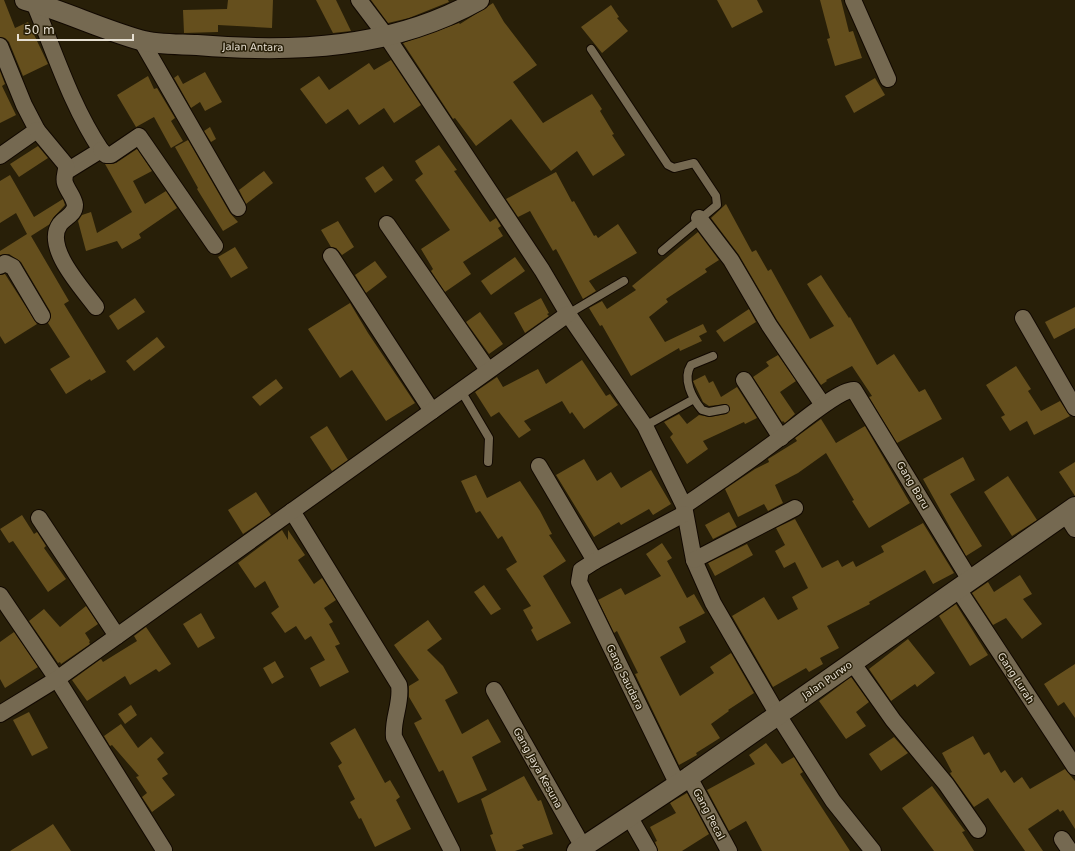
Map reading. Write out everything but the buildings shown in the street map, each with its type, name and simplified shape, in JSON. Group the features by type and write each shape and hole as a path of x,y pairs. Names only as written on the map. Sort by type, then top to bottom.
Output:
{"street":[{"path":"359,0 387,37 542,270 568,314 645,426 684,510 694,560 713,603 778,715 844,816 872,851"},
{"name":"Jalan Antara","path":"30,1 141,40 220,47 274,48 337,45 387,37 456,6 480,0"},
{"path":"853,0 888,79"},
{"path":"30,1 75,106 88,131 101,150 106,155 111,155 139,136 215,246"},
{"path":"141,40 238,208"},
{"path":"0,46 24,105 37,130 66,165 67,171 65,183 75,205 74,212 60,224 57,246 62,261 96,307"},
{"path":"0,156 37,130"},
{"path":"67,171 101,150"},
{"path":"539,466 595,561 684,510 823,405 769,324 731,260 699,218"},
{"path":"387,224 488,370"},
{"path":"331,256 432,411"},
{"path":"0,266 5,263 12,267 42,316"},
{"path":"0,714 57,679 432,411 460,389 528,344 568,314"},
{"path":"1023,318 1075,408"},
{"path":"744,380 780,438"},
{"name":"Gang Baru","path":"823,405 847,391 856,391 964,584"},
{"path":"694,560 795,508"},
{"path":"292,511 399,685 400,696 394,723 394,737 452,851"},
{"name":"Jalan Purwo","path":"580,849 778,715 964,584 1072,516"},
{"path":"39,518 117,636"},
{"name":"Gang Saudara","path":"595,561 581,570 579,582 683,780"},
{"name":"Gang Lurah","path":"964,584 1075,767"},
{"path":"0,595 57,679 164,850"},
{"path":"852,662 893,720 946,784 978,830"},
{"name":"Gang Jaya Kesuna","path":"494,690 580,849"},
{"name":"Gang Pecal","path":"683,780 729,851"},
{"path":"628,816 649,851"}],"lane":[{"path":"591,49 668,165 674,168 694,163 716,196 717,205 699,218 662,251"},
{"path":"568,314 624,281"},
{"path":"713,356 691,365 688,370 688,383 694,399 699,407 705,412 725,409"},
{"path":"460,389 489,438 488,462"},
{"path":"645,426 694,399"}]}
